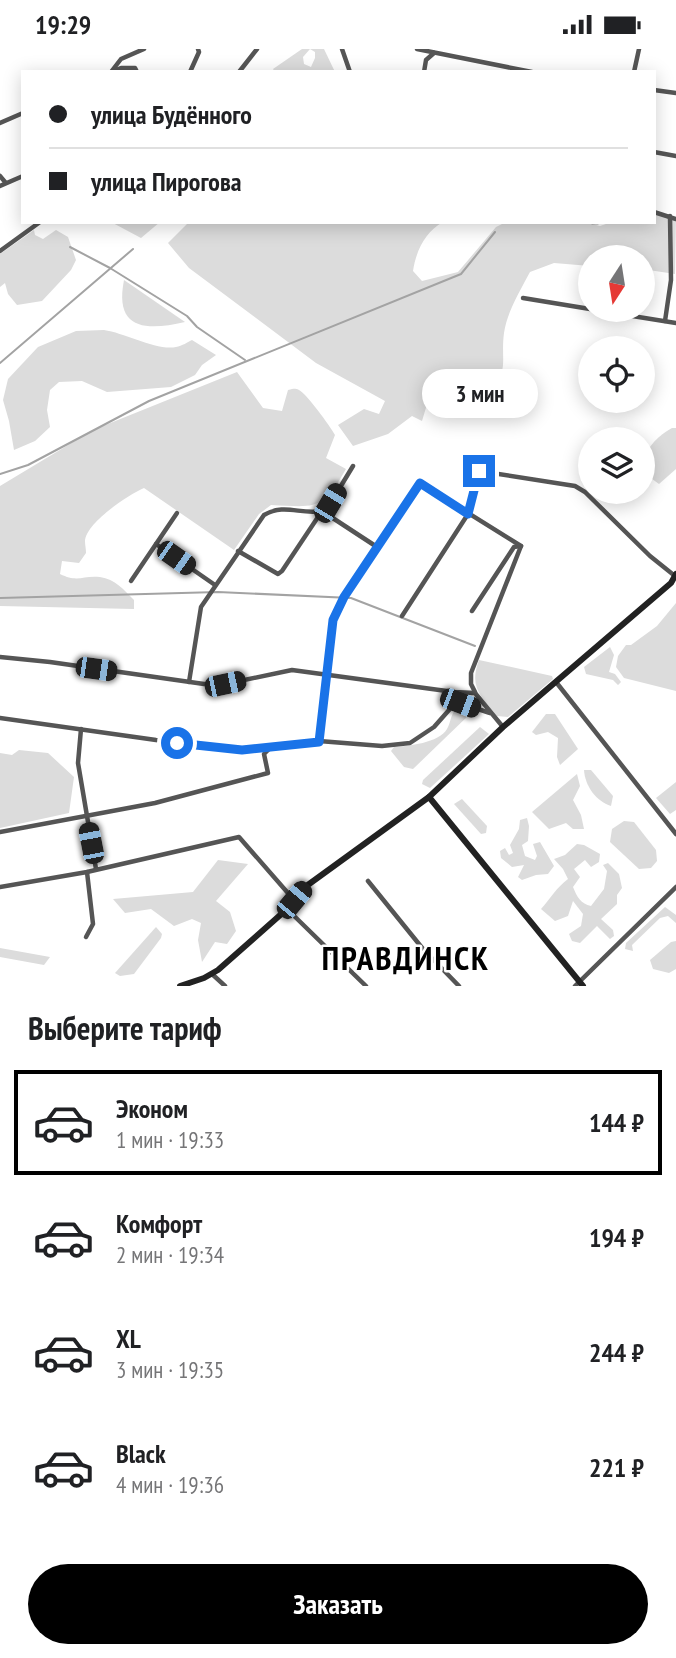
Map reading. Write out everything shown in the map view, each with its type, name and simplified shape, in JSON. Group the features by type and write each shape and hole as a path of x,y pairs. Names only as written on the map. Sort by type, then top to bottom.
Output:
{"street":[{"path":"113,70 121,59 144,49"},
{"path":"191,70 198,49"},
{"path":"241,70 257,49"},
{"path":"342,49 349,70"},
{"path":"417,49 522,70"},
{"path":"634,70 639,49"},
{"path":"424,70 426,60 435,53"},
{"path":"116,70 136,70"},
{"path":"656,90 676,93"},
{"path":"0,123 21,114"},
{"path":"656,152 676,156"},
{"path":"0,176 2,184 21,177"},
{"path":"656,212 676,219"},
{"path":"665,321 671,279 670,216"},
{"path":"0,251 38,224"},
{"path":"523,298 578,307"},
{"path":"655,319 676,323"},
{"path":"189,682 201,607 256,523 274,509 310,513 327,509 353,466"},
{"path":"180,986 212,974 287,909 305,887 429,797 503,727 671,583 675,575 650,556 585,492 575,486 479,471 468,514 402,616"},
{"path":"319,741 333,620 344,597 420,483 521,546"},
{"path":"322,511 377,547"},
{"path":"238,551 278,574 322,511"},
{"path":"131,581 177,513"},
{"path":"156,544 215,585"},
{"path":"472,611 514,547 521,546"},
{"path":"503,727 475,693 471,684 471,673 521,546"},
{"path":"0,657 189,682 225,684 292,670 440,691 475,693"},
{"path":"556,681 676,834"},
{"path":"464,691 471,684"},
{"path":"440,691 457,701 492,713"},
{"path":"0,717 242,750 319,741 382,746 410,743 434,727 457,701"},
{"path":"81,729 78,762 96,869"},
{"path":"0,832 155,803 268,773 264,754 270,747"},
{"path":"429,797 579,984 676,887"},
{"path":"0,887 88,872 239,837 294,900"},
{"path":"86,937 93,924 88,872"},
{"path":"368,881 424,949 459,986"},
{"path":"287,909 366,986"},
{"path":"212,974 225,986"}],"shaded area":[{"path":"302,49 310,49 324,49 334,70 274,70","holes":["310,49 315,52 311,67 304,64 303,57"]},
{"path":"656,213 676,218 675,274 655,271 655,245 578,245 578,265 554,263 530,272 508,317 501,374 498,381 482,397 448,394 428,401 422,421 412,416 388,434 353,446 338,425 364,409 379,414 385,401 316,363 189,268 168,243 187,224 440,224 426,237 416,256 413,271 422,281 458,272 496,227 502,224 656,224"},
{"path":"115,224 158,224 141,238"},
{"path":"34,230 35,235 43,239 56,230 68,237 76,260 71,270 42,301 17,305 8,294 5,283 0,287 0,254"},
{"path":"124,280 185,322 158,326 136,323 124,309"},
{"path":"104,330 168,348 192,340 216,355 202,365 195,375 171,387 107,392 82,381 59,382 50,390 47,410 50,427 35,441 14,450 3,400 8,379 38,347 76,331"},
{"path":"237,372 263,408 282,411 288,390 299,390 307,397 335,435 326,458 346,469 331,493 309,506 271,505 259,514 234,550 144,488 119,503 92,526 85,541 86,553 79,563 62,561 60,574 71,578 100,577 110,580 134,600 134,609 0,606 0,486 93,430"},
{"path":"676,428 676,469 659,484 655,481 655,441 662,434"},
{"path":"676,603 676,691 624,678 616,667 618,656 626,645 631,645 657,626"},
{"path":"610,647 614,655 609,672 615,674 621,682 618,685 613,680 586,674 584,667"},
{"path":"479,660 552,676 553,679 508,717 497,716 481,696 476,684"},
{"path":"456,709 470,714 413,769 404,767 391,751 394,747 437,738 447,729"},
{"path":"546,714 555,714 578,749 560,765 557,757 558,738 548,732 536,735 532,732"},
{"path":"480,727 489,734 430,788 422,784 423,780"},
{"path":"19,750 48,753 74,777 69,813 0,828 0,753 12,755"},
{"path":"584,770 591,770 613,796 611,806 592,792"},
{"path":"577,774 580,786 573,800 581,815 584,829 573,829 566,823 549,829 532,812"},
{"path":"676,782 676,810 670,814 656,798"},
{"path":"462,799 487,826 486,833 481,834 454,804"},
{"path":"527,818 528,841 522,845 525,856 535,860 537,856 533,844 540,842 554,866 548,874 522,880 518,877 524,865 512,867 501,858 500,851 505,848 509,855 513,853 510,845 519,829 520,820"},
{"path":"624,821 634,822 656,850 657,861 651,868 639,869 610,842 612,829"},
{"path":"577,844 600,854 599,862 591,867 585,860 574,869 580,877 573,887 585,904 591,906 604,889 607,871 603,865 608,863 619,874 622,888 617,895 617,904 601,919 613,930 614,936 610,939 597,926 580,943 572,941 569,934 581,926 583,914 573,901 568,916 555,921 541,909 568,879 554,859 565,855"},
{"path":"218,860 248,864 216,901 230,912 236,931 227,944 215,942 202,962 198,940 201,923 192,919 174,926 151,909 125,913 113,899 193,892"},
{"path":"665,907 676,915 676,923 668,916 660,918 632,945 633,951 625,949 626,943"},
{"path":"156,927 162,934 161,938 134,974 120,976 115,973"},
{"path":"676,941 676,969 669,973 653,969 650,960 671,942"},
{"path":"0,948 50,957 44,965 0,957"}],"waterway":[{"path":"0,474 28,465 149,401 461,274 495,232"},
{"path":"70,247 110,268 187,316 197,327 245,360"},
{"path":"0,363 133,249"},
{"path":"0,598 218,592 351,598 475,646"}],"district":[{"name":"ПРАВДИНСК","path":"406,958"}],"route":[{"path":"177,743 242,750 319,742 333,620 344,597 420,483 468,514 479,471"}]}
